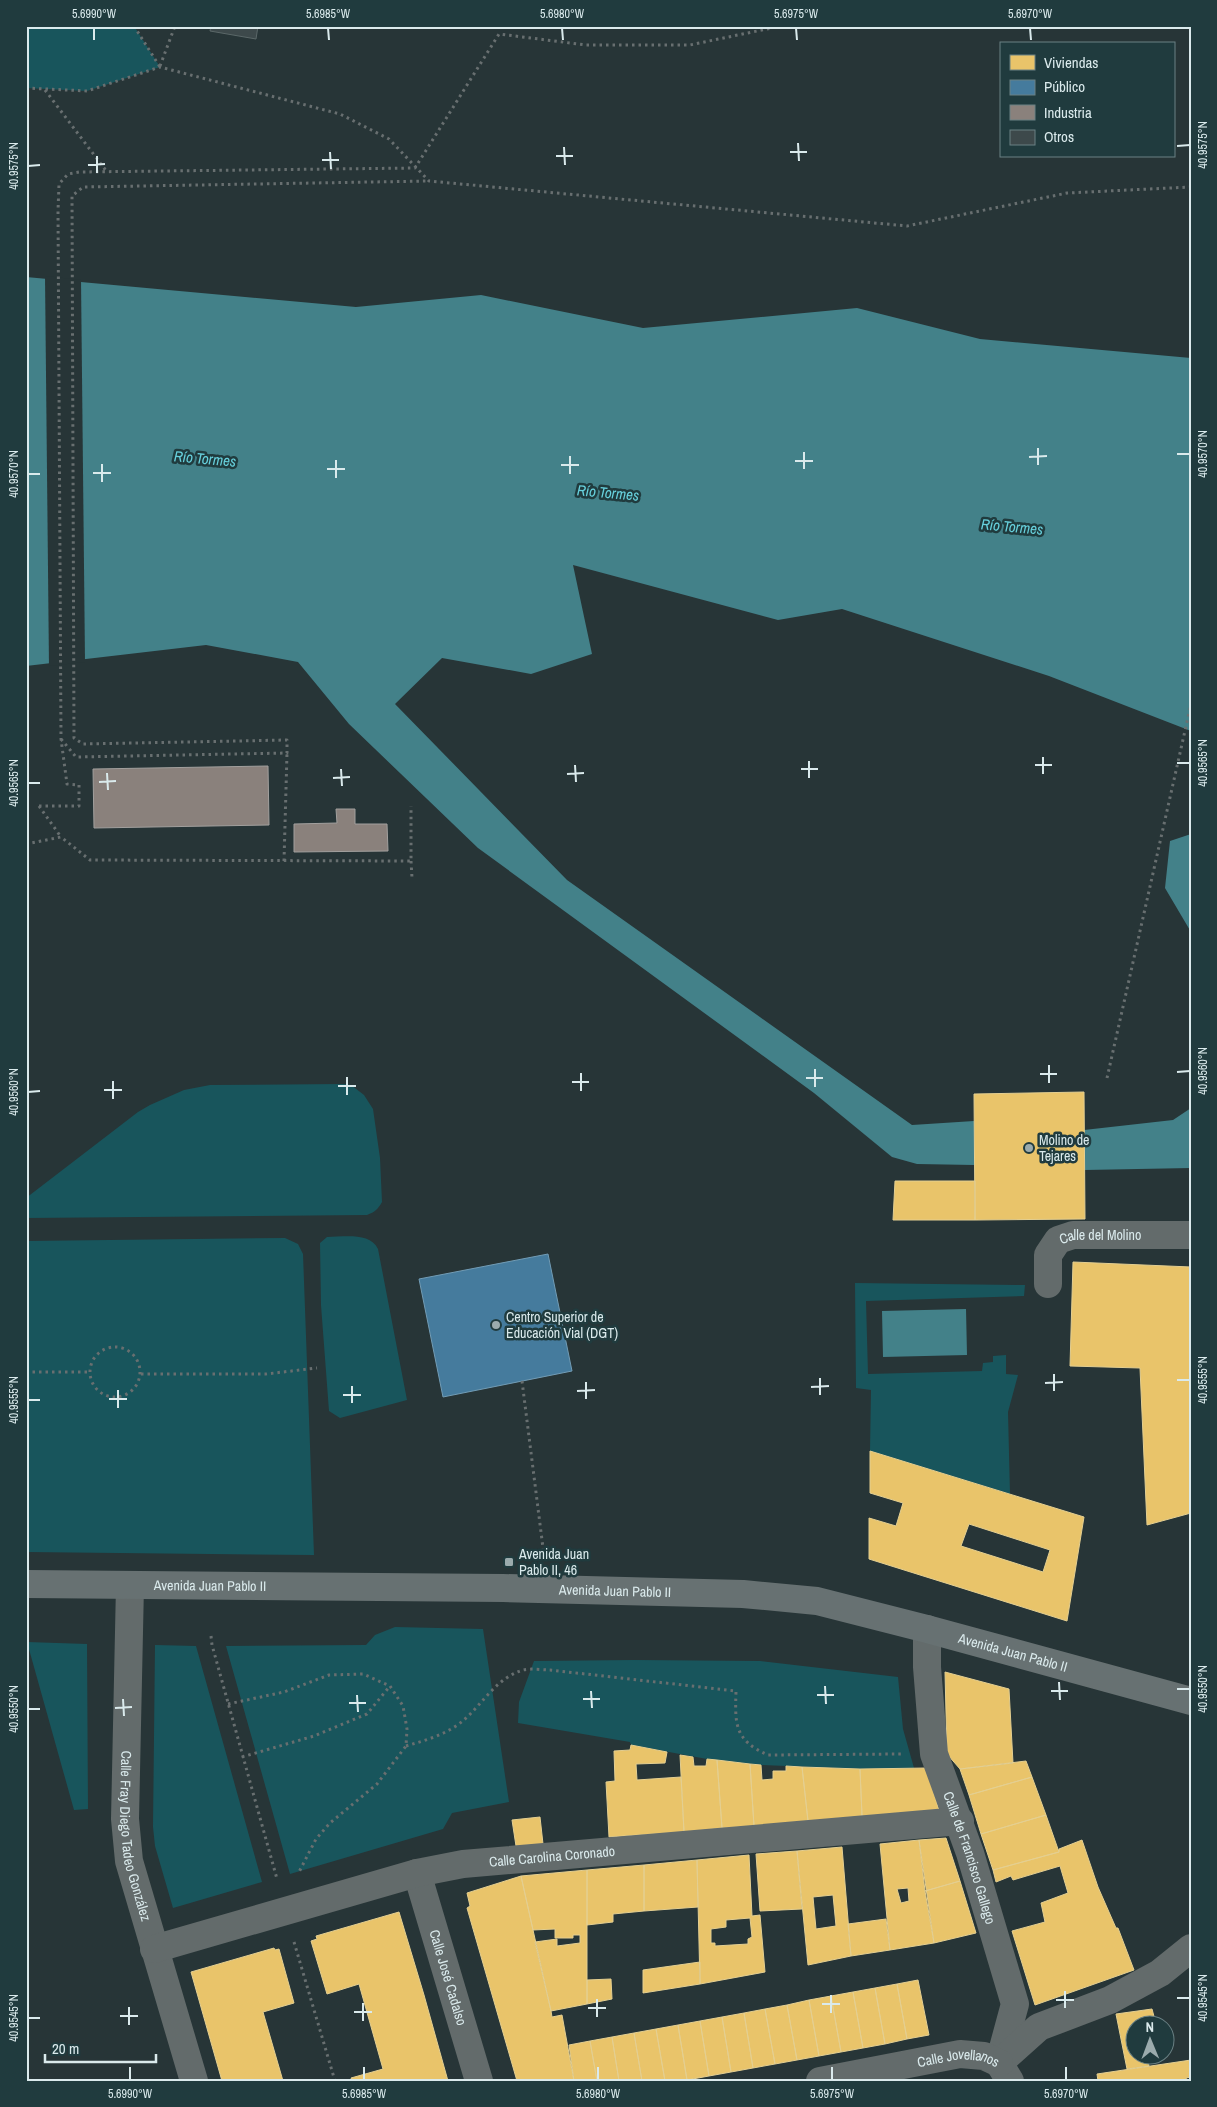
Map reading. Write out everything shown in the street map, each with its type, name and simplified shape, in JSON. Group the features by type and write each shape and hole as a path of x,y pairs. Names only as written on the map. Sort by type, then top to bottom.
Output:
{"highway":[{"name":"Avenida Juan Pablo II","path":"26,1584 503,1588 743,1594 817,1602 927,1629 1191,1701"}],"street":[{"name":"Calle del Molino","path":"1048,1284 1048,1255 1058,1240 1072,1235 1191,1235"},
{"name":"Calle Fray Diego Tadeo González","path":"130,1585 125,1818 129,1861 194,2081"},
{"name":"Calle de Francisco Gallego","path":"927,1629 926,1667 934,1754 960,1821 1015,2004 1004,2072"},
{"name":"Calle Carolina Coronado","path":"154,1949 417,1873 487,1861 563,1857 960,1821"},
{"name":"Calle José Cadalso","path":"417,1873 478,2081"},
{"name":"Calle Jovellanos","path":"820,2081 960,2054 984,2056 1004,2072 1039,2027 1110,2000 1160,1973 1191,1948"}],"path":[{"path":"134,26 160,67"},
{"path":"160,67 175,26"},
{"path":"416,168 499,34 586,45 690,45 782,26"},
{"path":"26,88 87,91 160,67 340,114 389,139 429,181"},
{"path":"45,89 107,172"},
{"path":"411,862 90,860 61,837 39,806 79,806 79,784 67,784 61,739 59,184 68,174 107,172 416,168"},
{"path":"284,861 287,740 83,744 74,738 72,196 83,188 429,181 908,226 1067,193 1191,188"},
{"path":"1107,1078 1191,704"},
{"path":"61,739 76,758 287,752"},
{"path":"411,806 412,878"},
{"path":"26,844 61,837"},
{"path":"108,1347 125,1348 138,1358 141,1374 135,1389 122,1398 106,1396 94,1387 89,1372 94,1356 108,1347"},
{"path":"141,1374 266,1374 317,1368"},
{"path":"26,1372 89,1372"},
{"path":"522,1381 545,1564"},
{"path":"211,1636 242,1757 278,1884"},
{"path":"406,1746 429,1739 456,1726 493,1689 524,1670 550,1670 736,1690 735,1718 742,1737 753,1748 768,1755 901,1754 908,1752"},
{"path":"228,1704 284,1692 329,1675 363,1674 390,1686 404,1706 407,1729 406,1746 377,1784 330,1823 316,1839 296,1879"},
{"path":"242,1757 314,1736 367,1714 390,1686"},
{"path":"295,1945 334,2081"}],"shaded area":[{"path":"26,26 134,26 160,67 87,91 26,88"},
{"path":"210,1085 351,1085 364,1095 373,1109 380,1158 382,1202 370,1214 26,1218 26,1198 138,1112 184,1090"},
{"path":"348,1236 363,1238 369,1240 378,1249 407,1400 340,1418 329,1411 321,1305 320,1243 327,1237"},
{"path":"285,1238 298,1244 303,1254 314,1555 26,1552 26,1241"},
{"path":"855,1283 1025,1285 1024,1296 866,1301 868,1374 982,1371 983,1363 993,1362 993,1356 1006,1355 1006,1374 1018,1375 1008,1412 1010,1494 870,1451 871,1390 856,1388"},
{"path":"395,1627 483,1629 509,1802 452,1813 443,1829 290,1874 226,1646 366,1645 375,1635"},
{"path":"27,1642 87,1644 88,1809 74,1810"},
{"path":"155,1645 196,1646 262,1882 173,1908 155,1846 153,1827"},
{"path":"534,1661 760,1661 898,1677 903,1729 914,1768 860,1769 761,1765 707,1759 631,1745 630,1742 518,1723 519,1702"}],"water":[{"name":"Río Tormes","path":"26,277 356,307 481,295 643,328 857,308 980,339 1191,358 1191,731 1049,676 842,609 778,620 573,565 592,654 531,674 442,658 395,704 567,880 912,1125 974,1121 974,1165 917,1164 892,1157 814,1093 478,848 349,724 298,662 206,645 26,666"},
{"path":"1191,834 1191,932 1165,888 1170,841"},
{"path":"1191,1108 1191,1168 1085,1170 1084,1130 1173,1120"},
{"path":"966,1309 967,1355 883,1357 882,1311"}],"pier":[{"path":"45,276 81,280 85,662 49,666"}],"building: Viviendas":[{"name":"Molino de Tejares","path":"1084,1092 1085,1219 975,1220 974,1094"},
{"path":"895,1181 975,1181 975,1220 893,1220"},
{"path":"1073,1262 1191,1267 1191,1513 1147,1525 1140,1368 1070,1366"},
{"path":"870,1451 1084,1517 1067,1621 869,1559 869,1518 896,1526 903,1503 870,1493","holes":["969,1524 1050,1550 1043,1572 961,1546"]},
{"path":"945,1672 1009,1689 1013,1763 960,1769 947,1754"},
{"path":"631,1745 667,1752 665,1763 636,1764 637,1780 681,1777 684,1832 609,1837 606,1782 615,1781 614,1751 630,1750"},
{"path":"680,1755 693,1757 694,1766 706,1766 707,1759 717,1760 722,1828 684,1832"},
{"path":"717,1760 750,1764 754,1826 722,1828"},
{"path":"1026,1761 1032,1777 969,1795 960,1769"},
{"path":"750,1764 761,1765 762,1780 773,1779 773,1771 786,1771 786,1766 802,1767 808,1821 754,1826"},
{"path":"802,1767 860,1769 862,1816 808,1821"},
{"path":"926,1768 939,1810 862,1816 860,1769"},
{"path":"1032,1777 1046,1815 981,1834 969,1795"},
{"path":"1046,1815 1059,1852 993,1870 981,1834"},
{"path":"540,1817 543,1844 516,1846 512,1820"},
{"path":"946,1838 960,1881 925,1891 919,1840"},
{"path":"919,1840 934,1943 890,1950 880,1844","holes":["908,1888 909,1901 901,1903 897,1889"]},
{"path":"1082,1840 1098,1887 1116,1928 1118,1928 1134,1970 1035,2005 1012,1931 1045,1922 1041,1903 1068,1893 1060,1866 1013,1880 1011,1876 996,1882 993,1870 1059,1852 1059,1849"},
{"path":"842,1847 851,1956 808,1965 797,1851","holes":["833,1895 836,1926 816,1929 813,1897"]},
{"path":"797,1851 802,1909 760,1911 756,1854"},
{"path":"749,1855 752,1916 760,1915 765,1972 700,1984 697,1860","holes":["750,1918 752,1937 748,1939 748,1944 715,1946 715,1943 711,1943 711,1929 726,1927 726,1920"]},
{"path":"697,1860 698,1907 644,1911 644,1865"},
{"path":"644,1865 644,1911 613,1914 613,1922 587,1925 587,1870"},
{"path":"587,1870 587,2004 551,2011 535,1942 557,1939 557,1946 580,1943 580,1935 573,1935 573,1938 555,1938 555,1929 533,1930 521,1876"},
{"path":"521,1876 552,2017 562,2015 574,2081 517,2081 467,1908 470,1906 467,1893"},
{"path":"960,1881 976,1933 934,1943 925,1891"},
{"path":"399,1912 448,2081 352,2081 351,2078 383,2069 359,1984 327,1994 311,1941 317,1939 316,1936"},
{"path":"886,1919 890,1950 851,1956 848,1924"},
{"path":"274,1948 275,1950 279,1949 294,2003 263,2012 283,2081 222,2081 191,1972"},
{"path":"700,1962 700,1984 643,1993 643,1970"},
{"path":"611,1979 612,1999 587,2004 587,1980"},
{"path":"918,1980 929,2035 907,2039 897,1984"},
{"path":"897,1984 907,2039 885,2044 875,1988"},
{"path":"875,1988 885,2044 863,2048 853,1992"},
{"path":"853,1992 863,2048 841,2052 831,1996"},
{"path":"831,1996 841,2052 819,2056 809,2000"},
{"path":"809,2000 819,2056 797,2060 787,2005"},
{"path":"787,2005 797,2060 775,2064 765,2009"},
{"path":"765,2009 775,2064 753,2068 744,2013"},
{"path":"1152,2009 1153,2014 1124,2014 1124,2054 1116,2014"},
{"path":"744,2013 753,2068 731,2072 722,2017"},
{"path":"722,2017 731,2072 709,2076 700,2021"},
{"path":"700,2021 709,2076 687,2080 678,2025"},
{"path":"678,2025 687,2080 665,2081 656,2029"},
{"path":"656,2029 665,2081 642,2081 634,2033"},
{"path":"634,2033 642,2081 619,2081 612,2037"},
{"path":"612,2037 619,2081 597,2081 590,2041"},
{"path":"590,2041 597,2081 574,2081 569,2045"},
{"path":"1191,2060 1191,2077 1186,2078 1187,2081 1098,2081 1097,2074"},
{"path":"1126,2064 1149,2064 1149,2066 1127,2069"}],"building: Público":[{"name":"Centro Superior de Educación Vial (DGT)","path":"548,1254 572,1371 443,1397 419,1279"}],"building: Industria":[{"path":"268,766 269,825 94,828 93,769"},
{"path":"336,809 355,809 355,824 387,824 388,851 294,852 294,824 337,823"}],"building: Otros":[{"path":"211,26 258,26 256,39 210,31"}],"place":[{"name":"Molino de Tejares","path":"1029,1148"},
{"name":"Centro Superior de Educación Vial (DGT)","path":"496,1325"},
{"name":"Avenida Juan Pablo II, 46","path":"509,1562"}]}
